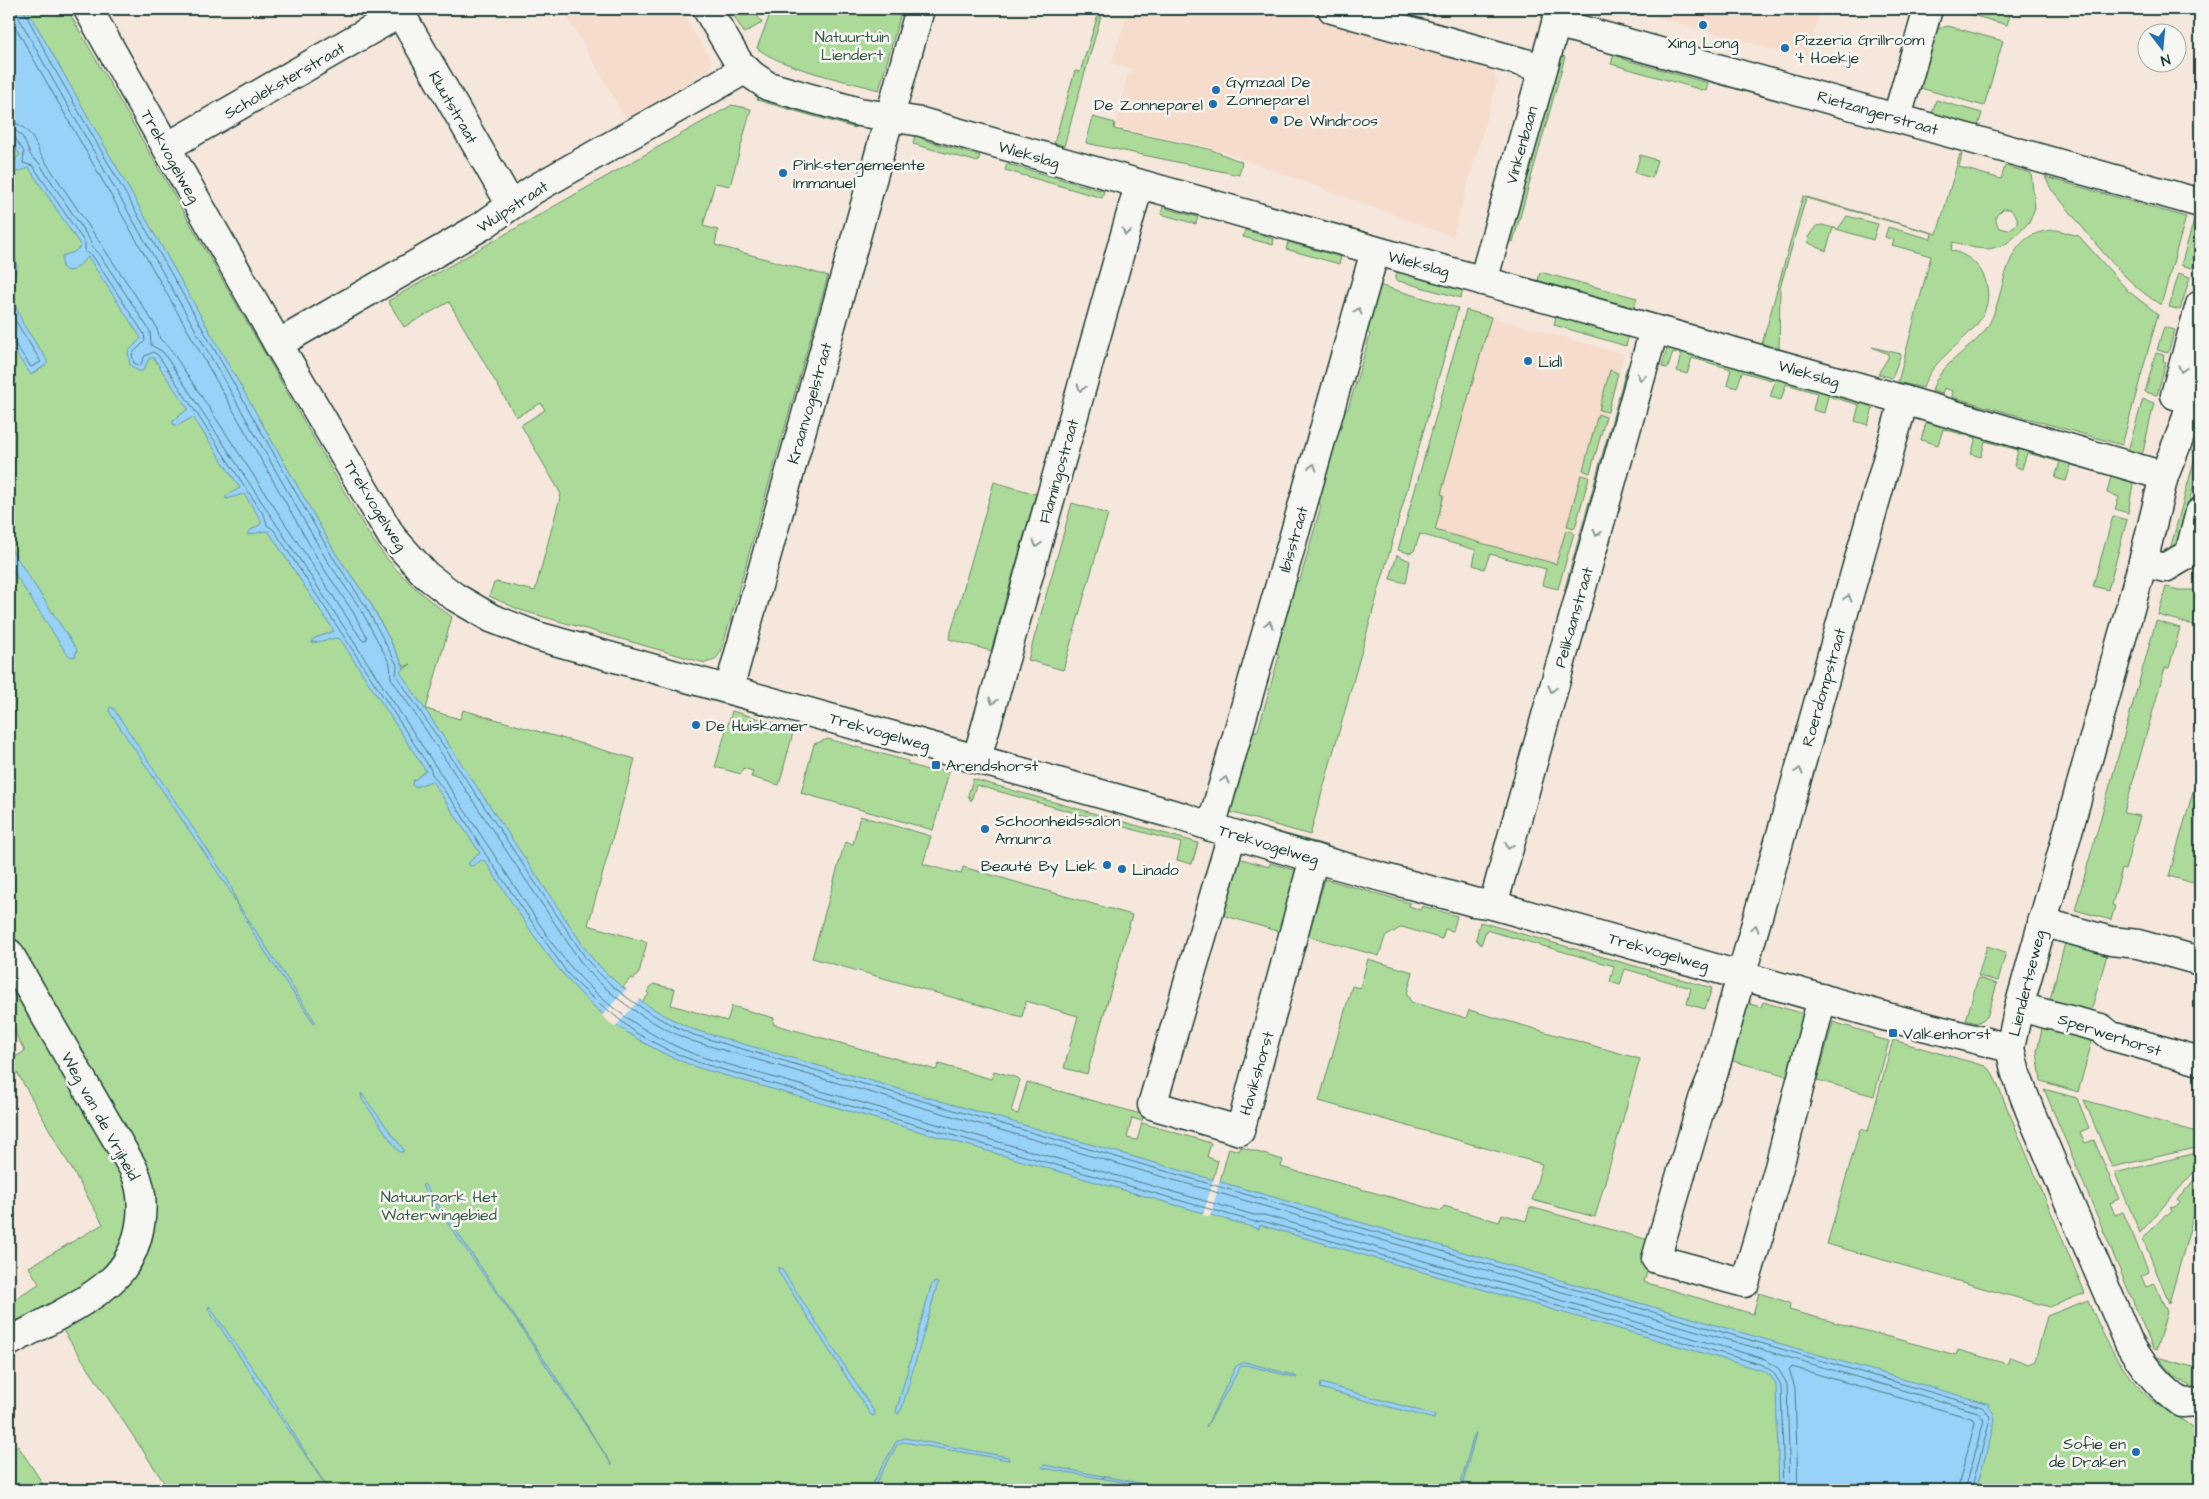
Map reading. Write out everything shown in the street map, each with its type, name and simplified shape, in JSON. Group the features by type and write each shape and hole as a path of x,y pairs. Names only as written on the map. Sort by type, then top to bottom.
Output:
{"street":[{"name":"Trekvogelweg","path":"88,9 278,344 392,537 426,576 480,613 537,636 977,758 1183,817 1222,831 1314,858 1473,902 1493,904 1822,998 2010,1048"},
{"name":"Wiekslag","path":"707,9 734,54 746,68 768,86 859,112 921,122 1904,400 2164,476"},
{"name":"Kraanvogelstraat","path":"729,689 920,9"},
{"path":"1897,117 1928,9"},
{"path":"1341,10 1543,68"},
{"name":"Scholeksterstraat","path":"167,147 399,11"},
{"name":"Kluutstraat","path":"399,11 511,206"},
{"name":"Rietzangerstraat","path":"1558,16 1897,117 2200,203"},
{"name":"Vinkenbaan","path":"1483,281 1558,16"},
{"name":"Wulpstraat","path":"278,344 482,226 533,190 746,68"},
{"name":"Flamingostraat","path":"977,758 1139,185"},
{"name":"Ibisstraat","path":"1222,831 1375,251"},
{"name":"Liendertseweg","path":"2164,476 2168,421 2200,305"},
{"name":"Pelikaanstraat","path":"1493,904 1654,330"},
{"name":"Liendertseweg","path":"2191,1403 2161,1387 2148,1373 2129,1343 2030,1112 2016,1074 2010,1048 2042,922 2143,562 2164,476 2184,426 2200,370"},
{"name":"Roerdompstraat","path":"1742,974 1904,400"},
{"path":"2143,562 2165,568 2189,554 2200,512"},
{"name":"Havikshorst","path":"1222,831 1195,955 1152,1105 1240,1131 1314,858"},
{"path":"2042,922 2111,941 2138,944 2200,960"},
{"name":"Weg van de Vrijheid","path":"9,953 125,1154 141,1188 142,1199 139,1230 127,1260 113,1280 83,1300 9,1342"},
{"path":"1742,974 1656,1259 1745,1284 1822,998"},
{"name":"Sperwerhorst","path":"2019,1007 2101,1028 2111,1036 2200,1061"}],"shaded area":[{"path":"563,9 680,9 711,60 710,69 626,119"},
{"path":"1129,9 1283,9 1491,67 1497,82 1453,237 1210,147 1116,127 1127,74 1130,74 1131,69 1111,63"},
{"path":"1628,9 1821,9 1807,59"},
{"path":"1466,310 1624,354 1558,589 1542,585 1546,569 1490,554 1484,569 1473,565 1476,550 1420,534 1414,551 1409,553 1398,550"}],"green space":[{"name":"Natuurpark Het Waterwingebied","path":"9,9 67,9 368,533 406,579 452,617 426,709 460,719 463,710 635,759 588,925 647,942 639,973 634,979 631,978 623,987 642,1002 649,994 647,992 653,984 675,989 671,1005 727,1021 732,1006 774,1018 773,1024 936,1070 939,1064 991,1079 994,1071 1018,1078 1020,1080 1011,1112 1018,1114 1027,1082 1144,1115 1142,1121 1132,1118 1127,1138 1137,1140 1142,1123 1211,1143 1207,1157 1218,1161 1213,1179 1220,1181 1229,1148 1239,1151 1241,1147 1283,1160 1281,1167 1441,1211 1444,1206 1499,1222 1502,1214 1526,1221 1530,1207 1656,1242 1644,1282 1753,1314 1759,1293 1790,1303 1789,1310 1956,1355 1958,1350 2007,1364 2010,1357 2028,1364 2035,1361 2047,1316 2088,1300 2112,1350 2135,1384 2151,1399 2196,1431 2202,1455 2200,1490 169,1490 60,1326 145,1249 108,1107 9,932","holes":["342,563 370,602 404,667 411,664 402,670"]},
{"path":"730,9 753,9 762,23 744,33"},
{"name":"Natuurtuin Liendert","path":"772,9 902,9 879,90 798,68 782,62 757,48"},
{"path":"1100,9 1103,9 1064,146 1054,143 1075,71 1080,72"},
{"path":"1951,9 2012,9 2007,25"},
{"path":"1948,26 2003,41 1984,106 1917,87 1936,29"},
{"path":"1620,51 1623,59 1708,83 1706,91 1611,64 1614,54"},
{"path":"1558,55 1565,57 1513,242 1506,240"},
{"path":"759,93 857,121 855,128 757,100"},
{"path":"1936,100 1982,113 1977,130 1931,117"},
{"path":"732,105 751,109 730,186 715,183 703,226 718,230 715,245 828,276 721,652 715,660 705,663 520,610 489,596 494,583 497,582 535,591 561,494 521,425 545,410 541,403 516,417 449,302 404,327 388,301"},
{"path":"1093,117 1115,123 1114,129 1209,149 1242,162 1239,175 1086,143"},
{"path":"916,131 924,140 980,156 978,162 913,144"},
{"path":"1960,154 1962,154 1959,167 2001,179 2005,166 2031,173 2035,208 2029,222 2016,236 2004,245 1989,249 1975,248 1953,242 1951,250 1967,257 1979,268 1985,279 1988,297 1984,312 1976,325 1940,361 1930,373 1923,388 1898,382 1931,256 1892,245 1894,240 1885,237 1888,227 1931,239 1932,233 1806,198 1780,288 1779,349 1762,344 1803,196 1937,234","holes":["2003,209 2010,209 2017,217 2017,224 2009,230 1999,228 1996,216"]},
{"path":"1640,155 1657,160 1652,178 1635,173"},
{"path":"1007,164 1100,190 1105,187 1102,198 1005,170"},
{"path":"2045,177 2186,217 2161,305 2130,281 2102,252 2051,189"},
{"path":"1164,203 1168,209 1198,217 1196,224 1161,214"},
{"path":"2196,213 2200,214 2200,243 2192,268 2181,265"},
{"path":"1847,216 1878,224 1873,240 1833,228 1826,251 1809,243 1808,237 1816,226 1822,225 1838,229"},
{"path":"1245,230 1274,239 1273,245 1243,237"},
{"path":"2057,230 2079,236 2128,291 2158,314 2122,445 1952,397 1953,391 1944,388 1942,394 1932,391 1941,372 1986,329 1993,315 2008,267 2015,252 2024,241 2038,233"},
{"path":"1288,242 1341,257 1339,264 1286,249"},
{"path":"1399,267 1464,285 1461,298 1395,280"},
{"path":"1540,272 1637,298 1634,308 1538,281"},
{"path":"2179,273 2190,277 2180,310 2169,307"},
{"path":"1375,284 1458,308 1310,835 1230,812 1253,732 1258,730 1279,656 1273,647 1290,584 1300,580 1321,506 1318,501 1343,411 1348,409 1370,335 1363,326"},
{"path":"1466,310 1491,317 1441,494 1444,495 1435,530 1556,564 1566,530 1574,533 1558,589 1542,585 1546,569 1490,554 1484,569 1473,565 1476,550 1420,534 1414,551 1409,553 1398,550"},
{"path":"1557,311 1630,332 1626,346 1554,325"},
{"path":"2164,327 2175,330 2168,353 2157,350"},
{"path":"1670,347 1875,401 1868,425 1855,421 1859,405 1828,396 1824,413 1813,410 1817,393 1786,384 1781,400 1770,397 1775,381 1742,372 1737,388 1727,385 1731,369 1692,358 1687,374 1677,371 1681,354 1673,352 1668,368 1662,367 1667,348"},
{"path":"1872,347 1901,354 1892,378 1878,374 1888,358 1888,354"},
{"path":"2156,353 2164,355 2163,361 2166,362 2157,395 2145,392"},
{"path":"1627,367 1634,369 1570,590 1564,591"},
{"path":"1610,370 1618,373 1608,412 1599,410"},
{"path":"2143,399 2154,403 2143,452 2140,455 2127,454"},
{"path":"1598,414 1606,417 1590,473 1583,470"},
{"path":"1928,416 2111,468 2109,475 2131,481 2133,484 2128,513 2115,509 2119,497 2107,493 2111,476 2071,465 2066,481 2055,478 2060,462 2027,453 2022,469 2014,466 2018,450 1985,441 1981,457 1971,454 1976,438 1943,429 1938,445 1921,440"},
{"path":"2200,439 2200,462 2182,528 2188,537 2168,557"},
{"path":"1581,475 1589,477 1575,528 1567,526"},
{"path":"994,482 1036,494 991,651 949,639"},
{"path":"1072,503 1108,514 1063,670 1028,660"},
{"path":"2113,516 2127,520 2108,590 2093,586"},
{"path":"1397,555 1410,561 1406,583 1390,579"},
{"path":"2166,587 2179,590 2200,590 2200,627 2158,615"},
{"path":"2156,621 2180,628 2169,668 2165,668 2124,813 2140,816 2125,870 2122,869 2112,905 2115,906 2111,920 2075,910"},
{"path":"732,711 792,728 793,733 779,785 751,777 753,771 743,768 741,774 715,767"},
{"path":"828,739 908,761 908,764 934,772 935,768 949,772 933,830 801,793 814,744"},
{"path":"2200,767 2200,885 2169,876"},
{"path":"973,779 1198,843 1192,864 1177,860 1181,843 976,785 971,801 968,795"},
{"path":"860,816 931,836 923,864 961,874 963,867 1132,915 1087,1074 1064,1068 1078,1016 1026,1001 1022,1017 812,958 845,842 853,844"},
{"path":"1228,818 1329,846 1320,852"},
{"path":"1235,857 1269,867 1270,863 1301,872 1284,933 1219,914"},
{"path":"1325,879 1410,903 1409,906 1420,910 1422,906 1457,916 1453,931 1445,929 1442,939 1402,927 1385,937 1379,956 1308,936"},
{"path":"1480,922 1712,988 1705,1009 1687,1004 1691,988 1625,969 1620,985 1610,982 1614,966 1486,930 1481,945 1476,939"},
{"path":"2066,939 2108,951 2090,1015 2049,1003"},
{"path":"1987,946 2006,952 1998,981 1978,976"},
{"path":"1368,959 1413,972 1407,994 1411,1002 1466,1018 1469,1010 1640,1059 1595,1217 1532,1200 1542,1164 1319,1101 1352,986 1360,988"},
{"path":"9,974 123,1173 130,1199 127,1225 119,1247 106,1265 72,1294 9,1329 9,1302 39,1284 29,1267 103,1224 10,1060 25,1051 9,1022"},
{"path":"1978,978 1997,984 1987,1017 1977,1023 1966,1020"},
{"path":"1744,998 1750,999 1750,1004 1761,1007 1763,1002 1808,1015 1791,1077 1726,1059"},
{"path":"1833,1022 1889,1041 1874,1096 1817,1080"},
{"path":"2043,1024 2093,1038 2078,1092 2041,1081 2037,1051"},
{"path":"1893,1040 1985,1066 1992,1072 2085,1293 2050,1307 1827,1244 1860,1129 1868,1131"},
{"path":"2044,1089 2077,1098 2089,1128 2080,1132 2085,1143 2094,1140 2119,1199 2110,1203 2115,1215 2123,1212 2149,1272 2141,1276 2146,1287 2155,1284 2167,1312 2156,1350 2153,1349"},
{"path":"2084,1100 2200,1133 2200,1147 2112,1167"},
{"path":"2200,1152 2200,1165 2140,1233 2115,1173"},
{"path":"2200,1173 2200,1193 2169,1303 2143,1239 2165,1215 2167,1216 2172,1211 2170,1208 2175,1208 2180,1203 2177,1200"},
{"path":"2157,1357 2200,1369 2200,1386 2192,1388 2173,1375"},
{"path":"18,1446 47,1490 14,1490 9,1482 9,1452"}],"water":[{"path":"9,9 27,9 336,554 370,602 404,667 400,672 591,957 626,990 652,1008 695,1030 1989,1404 1988,1407 1993,1412 1995,1421 1976,1490 1779,1490 1776,1385 1770,1375 1761,1370 1260,1225 1259,1229 699,1068 660,1051 626,1032 598,1010 572,985 529,928 485,861 482,860 472,866 469,865 469,862 480,853 432,781 415,787 412,785 413,781 426,771 340,639 336,638 312,643 313,639 334,631 269,532 265,531 248,535 248,532 261,524 261,520 244,494 226,499 226,496 240,488 193,417 177,426 173,424 173,421 188,409 153,357 149,359 143,371 138,371 130,365 128,352 141,338 88,257 74,270 67,271 62,267 62,256 74,252 81,246 29,168 17,172 12,166 14,160 20,155 9,138"},
{"path":"9,242 17,266 11,287 16,307 23,324 47,360 47,364 31,375 9,344"},
{"path":"9,546 77,650 75,657 69,656 65,651 9,565"},
{"path":"110,707 113,708 229,882 238,904 316,1023 314,1023 259,942 230,891 109,711"},
{"path":"361,1093 404,1150 403,1152 399,1152 362,1099"},
{"path":"424,1184 552,1371 612,1465 517,1322 434,1204 422,1186"},
{"path":"778,1268 781,1268 875,1413 874,1416 871,1415 778,1271"},
{"path":"934,1282 938,1283 902,1408 898,1414 896,1412 931,1286"},
{"path":"209,1306 260,1379 326,1486 208,1309"},
{"path":"1245,1362 1296,1376 1297,1378 1246,1365 1241,1366 1206,1427 1236,1366"},
{"path":"1321,1383 1435,1415 1434,1419 1320,1388"},
{"path":"1476,1433 1461,1490 1459,1490 1474,1434"},
{"path":"904,1438 1008,1457 1009,1460 903,1442 897,1445 872,1490 869,1490 896,1442"},
{"path":"1042,1466 1150,1485 1151,1487 1043,1468"}],"pier":[{"path":"627,988 640,999 615,1027 602,1016"},
{"path":"1214,1178 1220,1179 1210,1217 1203,1215"}],"place":[{"name":"Xing Long","path":"1703,25"},
{"name":"Pizzeria Grillroom 't Hoekje","path":"1785,48"},
{"name":"Gymzaal De Zonneparel","path":"1216,90"},
{"name":"De Zonneparel","path":"1213,104"},
{"name":"De Windroos","path":"1274,120"},
{"name":"Pinkstergemeente Immanuel","path":"783,173"},
{"name":"Lidl","path":"1528,361"},
{"name":"De Huiskamer","path":"696,725"},
{"name":"Arendshorst","path":"936,765"},
{"name":"Schoonheidssalon Amunra","path":"985,829"},
{"name":"Beauté By Liek","path":"1107,865"},
{"name":"Linado","path":"1122,869"},
{"name":"Valkenhorst","path":"1893,1033"},
{"name":"Sofie en de Draken","path":"2136,1452"}]}
